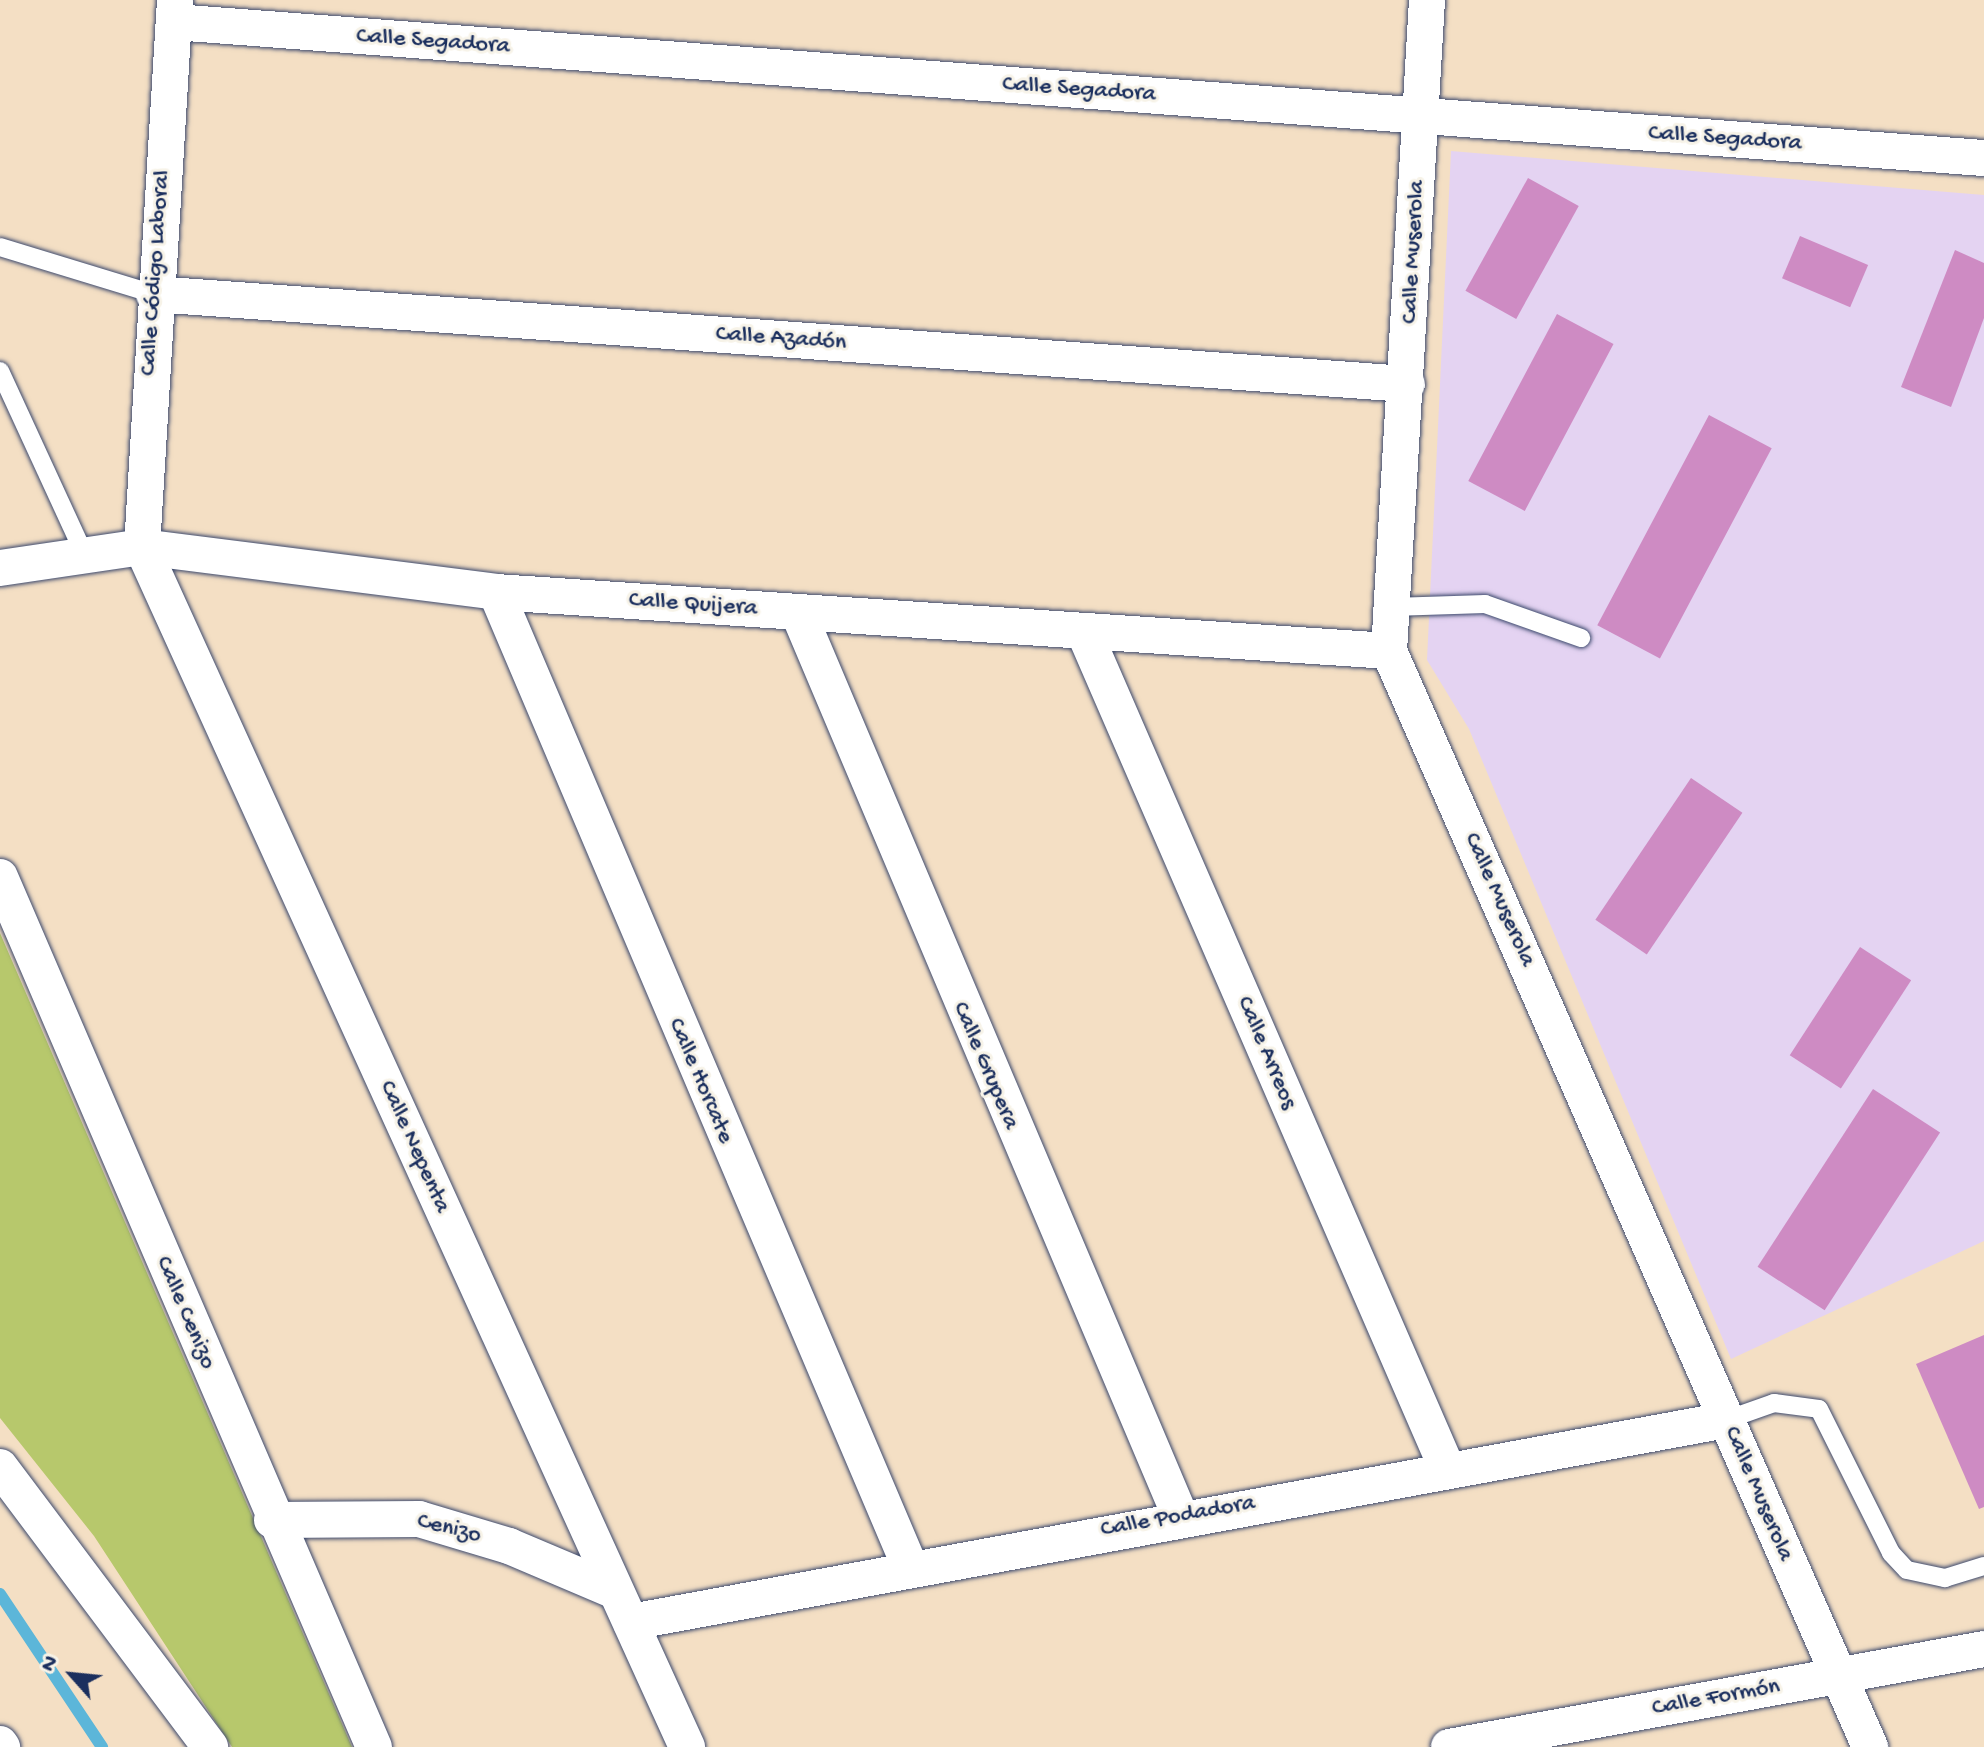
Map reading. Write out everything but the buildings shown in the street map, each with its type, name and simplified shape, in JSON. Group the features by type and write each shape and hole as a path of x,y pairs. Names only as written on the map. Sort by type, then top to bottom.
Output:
{"street":[{"name":"Calle Muserola","path":"1427,0 1407,384 1389,651 1836,1676 1870,1747"},
{"name":"Calle Segadora","path":"175,11 1420,116 1984,158"},
{"name":"Calle Código Laboral","path":"142,547 154,294 175,11"},
{"name":"Calle Azadón","path":"154,294 1407,384"},
{"name":"Calle Quijera","path":"0,568 142,547 496,592 1085,634 1389,651"},
{"name":"Calle Nepenta","path":"142,547 687,1747"},
{"name":"Calle Horcate","path":"496,592 910,1567"},
{"name":"Calle Grupera","path":"798,612 1180,1516"},
{"name":"Calle Arreos","path":"1085,634 1448,1471"},
{"name":"Calle Cenizo","path":"0,877 272,1520 374,1747"},
{"name":"Calle Podadora","path":"623,1607 910,1567 1726,1420"},
{"path":"0,1467 210,1747"},
{"name":"Cenizo","path":"272,1520 419,1519 509,1546 623,1607"},
{"name":"Calle Formón","path":"1449,1747 1984,1649"}],"lane":[{"path":"0,247 154,294"},
{"path":"0,371 84,554"},
{"path":"1392,607 1485,604 1581,638"},
{"path":"1726,1420 1774,1403 1819,1409 1891,1553 1907,1570 1945,1578 1984,1566"}],"shaded area":[{"path":"1451,151 1984,195 1984,1241 1731,1359 1469,729 1427,660"}],"green space":[{"path":"0,933 352,1747 232,1747 94,1536 0,1418"}],"waterway":[{"path":"0,1594 102,1747"}]}
